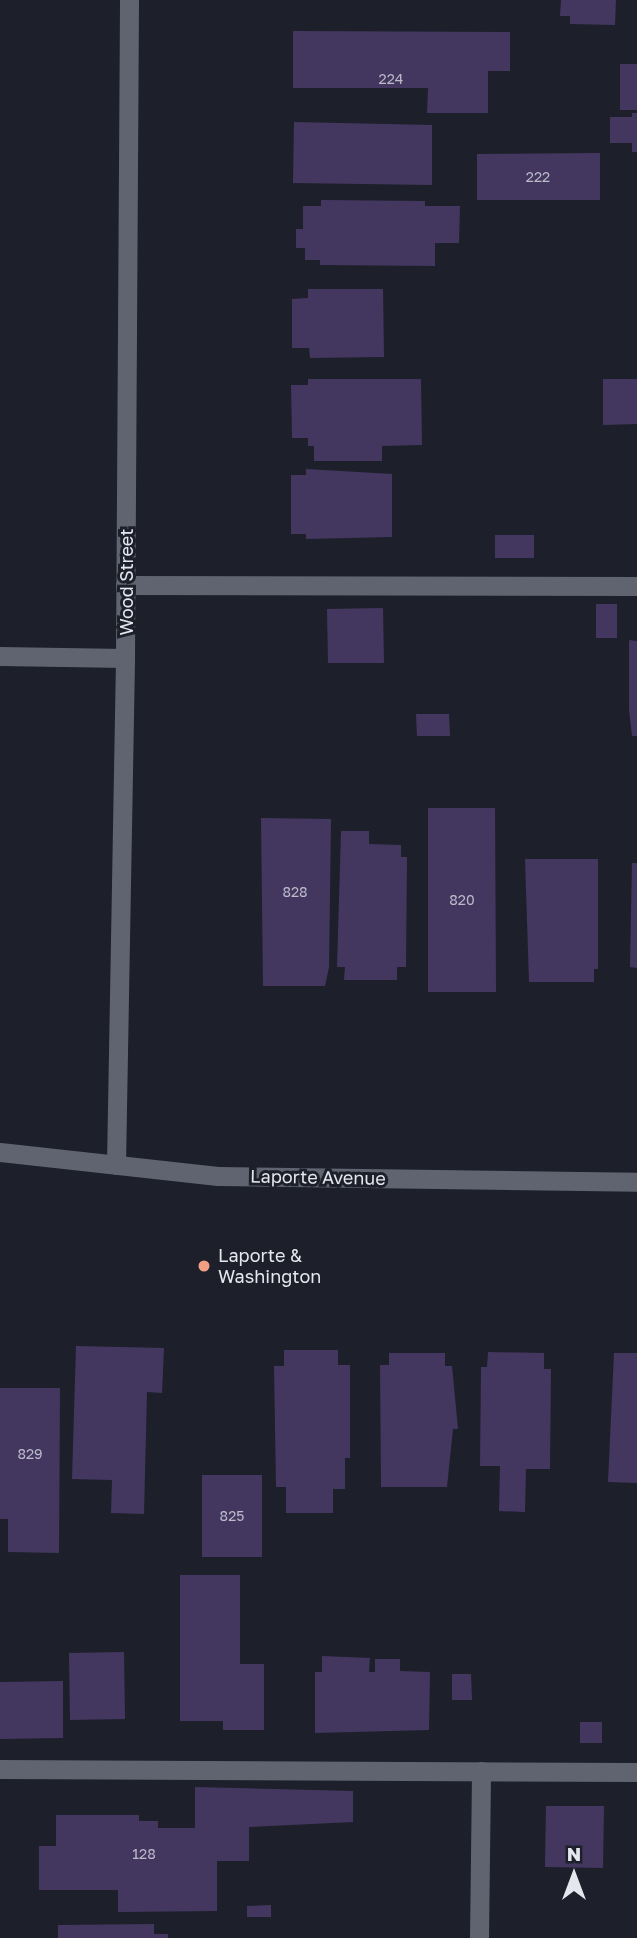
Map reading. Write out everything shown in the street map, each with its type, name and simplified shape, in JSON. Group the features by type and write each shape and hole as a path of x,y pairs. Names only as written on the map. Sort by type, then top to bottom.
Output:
{"street":[{"name":"Wood Street","path":"116,1165 125,658 129,0"},
{"path":"125,585 637,586"},
{"path":"0,656 125,658"},
{"name":"Laporte Avenue","path":"0,1153 218,1176 637,1182"},
{"path":"0,1769 637,1772"},
{"path":"479,1938 481,1771"}],"building":[{"path":"561,0 616,0 615,25 570,24 570,16 560,16"},
{"path":"293,31 510,32 510,71 488,71 488,113 427,113 428,88 293,88"},
{"path":"620,64 637,64 637,110 620,110"},
{"path":"632,113 637,113 637,152 632,152 632,143 610,143 610,117 632,117"},
{"path":"294,122 432,125 432,185 293,183"},
{"path":"600,153 600,200 477,200 477,154"},
{"path":"321,200 425,201 425,206 460,206 459,243 435,243 435,266 320,265 320,260 305,260 305,248 296,248 296,229 303,229 303,206 321,206"},
{"path":"308,289 383,289 384,357 310,358 309,348 292,348 292,299 308,298"},
{"path":"308,379 421,379 422,445 382,446 382,461 314,461 314,446 308,446 308,438 292,438 291,385 308,385"},
{"path":"603,379 637,379 637,424 603,425"},
{"path":"306,469 392,474 392,537 306,539 306,534 291,534 291,475 306,475"},
{"path":"495,535 534,535 534,558 495,558"},
{"path":"596,604 617,604 617,638 596,638"},
{"path":"383,608 384,663 328,663 327,609"},
{"path":"629,640 637,641 637,736 632,736 629,710"},
{"path":"416,714 449,714 450,736 417,736"},
{"path":"428,808 495,808 496,992 428,992"},
{"path":"261,818 331,819 329,967 325,986 263,986"},
{"path":"341,831 369,831 369,844 401,845 401,857 407,857 406,967 397,967 397,980 344,980 345,967 337,967"},
{"path":"525,859 598,859 598,969 594,969 594,982 529,982"},
{"path":"632,863 637,863 637,968 630,967"},
{"path":"76,1346 164,1348 162,1393 147,1392 144,1514 111,1513 112,1480 72,1479"},
{"path":"284,1350 338,1350 338,1365 350,1365 350,1458 345,1458 345,1489 333,1489 333,1513 286,1513 286,1487 276,1487 274,1366 284,1366"},
{"path":"488,1352 544,1353 544,1369 551,1369 550,1469 526,1469 525,1512 499,1511 500,1466 480,1466 481,1367 487,1367"},
{"path":"389,1353 445,1353 445,1366 452,1366 458,1429 453,1429 447,1487 381,1487 380,1365 389,1365"},
{"path":"614,1353 637,1353 637,1483 608,1482"},
{"path":"0,1388 60,1388 59,1553 8,1552 8,1519 0,1519"},
{"path":"202,1475 262,1475 262,1557 202,1557"},
{"path":"180,1575 240,1575 240,1664 264,1664 264,1730 223,1730 223,1721 180,1721"},
{"path":"124,1652 125,1719 70,1720 69,1653"},
{"path":"322,1656 370,1658 369,1672 375,1672 375,1659 400,1659 400,1671 430,1672 429,1730 315,1733 315,1672 322,1672"},
{"path":"452,1674 471,1674 472,1700 452,1700"},
{"path":"63,1681 63,1738 0,1739 0,1682"},
{"path":"580,1722 602,1722 602,1743 580,1743"},
{"path":"195,1787 353,1791 353,1822 249,1827 249,1861 217,1861 217,1911 118,1912 118,1890 39,1890 39,1846 56,1846 56,1815 139,1815 139,1821 158,1821 158,1828 195,1828"},
{"path":"546,1806 604,1806 603,1868 545,1867"},
{"path":"271,1905 271,1917 247,1917 247,1906"},
{"path":"154,1924 154,1934 168,1934 168,1938 58,1938 58,1925"}],"place":[{"name":"Laporte & Washington","path":"204,1266"}]}
